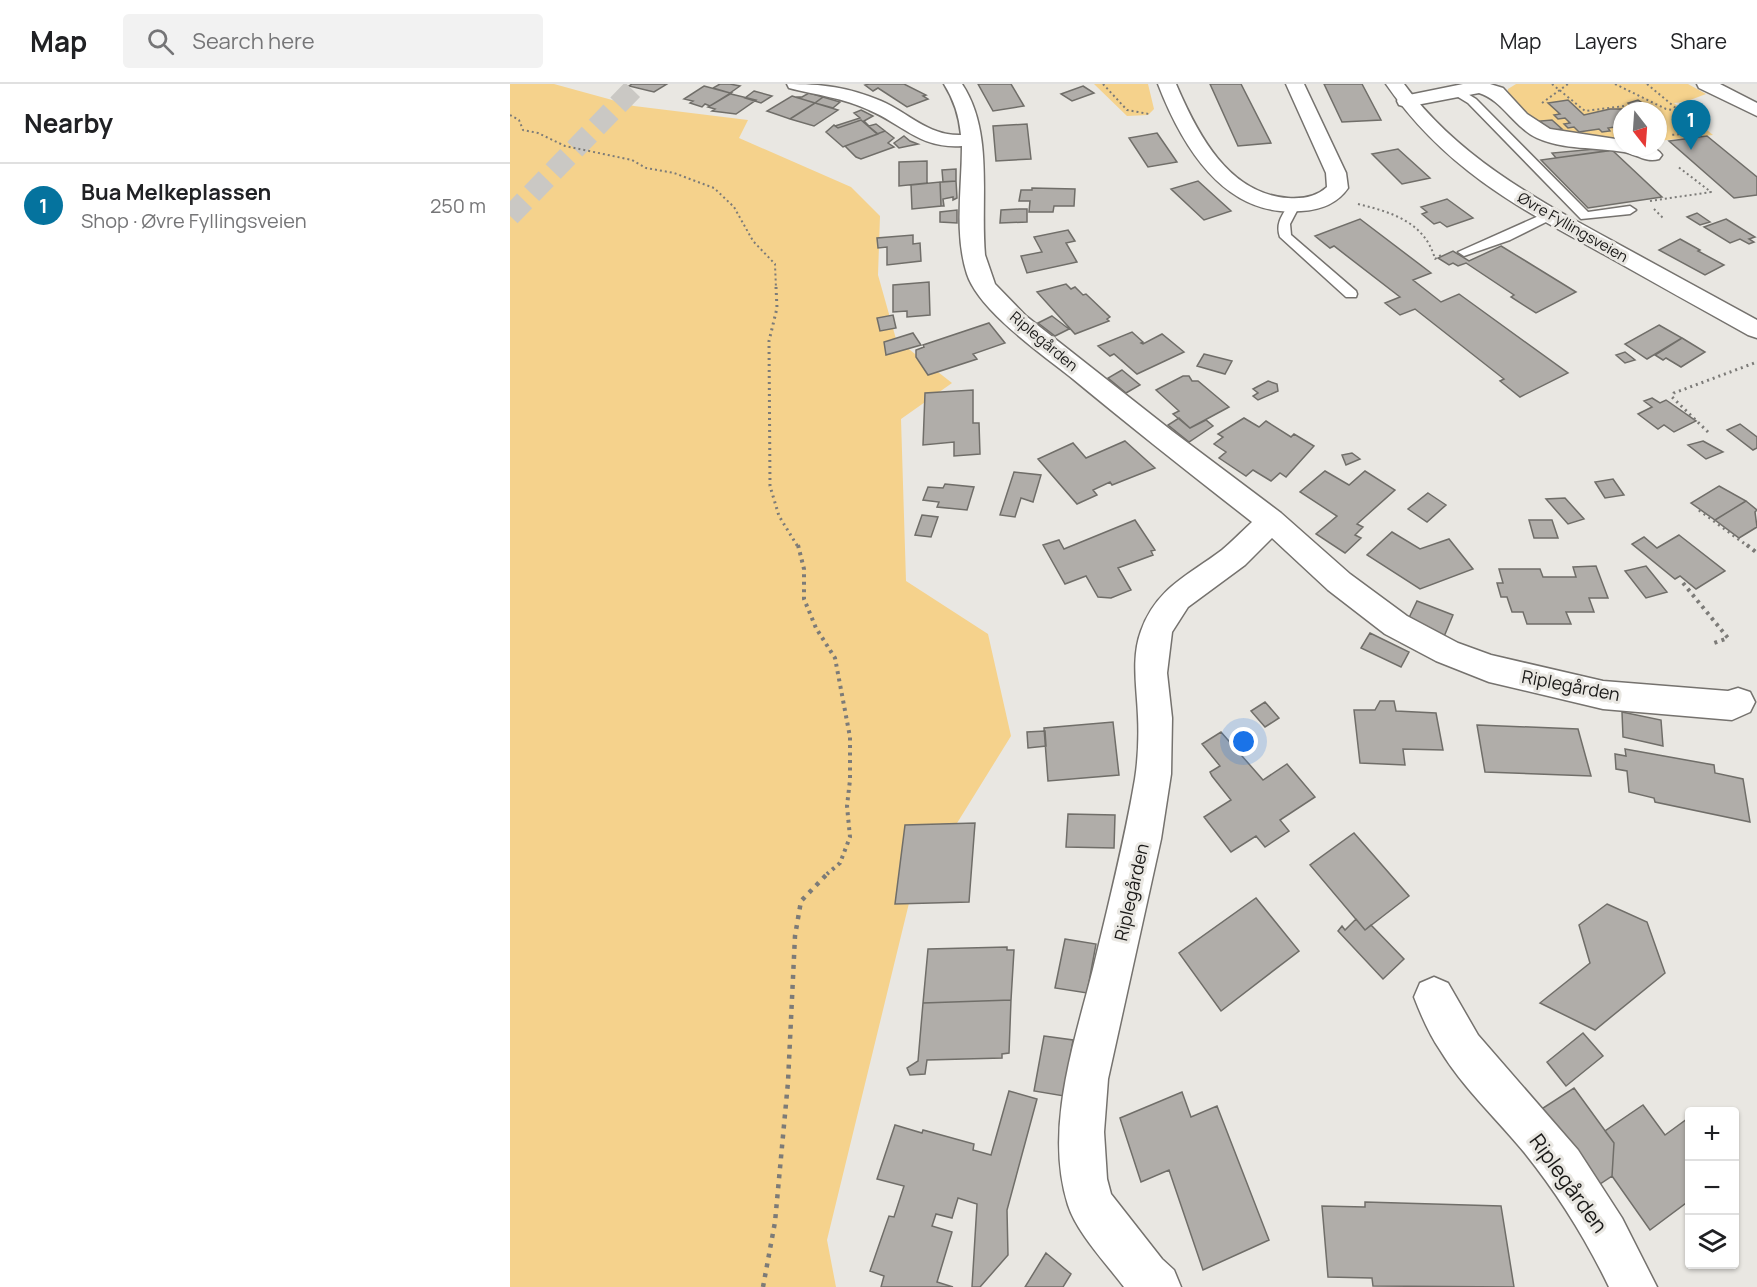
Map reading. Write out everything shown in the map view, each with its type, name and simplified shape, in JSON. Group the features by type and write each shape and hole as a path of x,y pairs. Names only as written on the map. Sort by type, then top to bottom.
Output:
{"street":[{"path":"796,84 840,93 880,107 922,135 949,141 970,140"},
{"name":"Riplegården","path":"953,84 965,103 970,140 976,268 980,278 997,301 1017,321 1162,438 1271,521 1363,601 1396,625 1447,652 1489,668 1603,695 1732,706 1738,702"},
{"path":"1167,84 1176,108 1196,142 1208,159 1234,186 1259,201 1294,205 1324,200 1338,188 1336,173 1295,84"},
{"path":"1706,84 1757,110"},
{"name":"Øvre Fyllingsveien","path":"1400,93 1480,87 1496,92 1531,127 1557,138 1613,145"},
{"name":"Øvre Fyllingsveien","path":"1400,93 1426,126 1465,160 1517,196 1567,218 1757,330"},
{"name":"Riplegården","path":"1157,1287 1145,1276 1091,1205 1085,1179 1083,1132 1088,1079 1143,839 1152,785 1155,718 1151,673 1156,632 1165,613 1177,598 1234,556 1271,521"},
{"name":"Riplegården","path":"1434,997 1454,1034 1549,1149 1578,1190 1619,1255 1633,1287"}],"lane":[{"name":"Øvre Fyllingsveien","path":"1454,90 1472,101 1567,218 1630,210"},
{"path":"1294,205 1284,220 1282,230 1286,237 1351,294"},
{"path":"1464,252 1567,218"}],"path":[{"path":"1103,84 1103,87 1120,100 1126,110 1139,114"},
{"path":"1552,84 1585,111 1613,107"},
{"path":"1615,84 1666,109 1679,112"},
{"path":"1647,84 1679,112 1686,126 1682,134 1667,135"},
{"path":"510,115 519,120 523,130 538,133 565,146 632,160 646,168 674,173 714,188 734,207 753,241 775,264 777,308 769,341 770,486 779,516 798,546 804,569 804,599 816,628 834,658 850,736 850,780 847,806 850,837 840,863 818,881 801,901 795,936 788,1082 775,1222 763,1287"},
{"path":"1654,156 1685,170 1711,192 1647,202 1663,218"},
{"path":"1324,200 1332,207 1353,203 1397,215 1429,241 1435,259"},
{"path":"1708,432 1672,397 1674,393 1757,362"},
{"path":"1699,510 1757,553"},
{"path":"1683,583 1728,638 1711,644"}],"shaded area":[{"path":"510,84 554,84 634,106 748,120 739,138 851,187 880,216 878,275 896,339 952,383 901,419 906,581 988,634 1011,736 910,899 827,1240 836,1287 510,1287"},
{"path":"1094,84 1148,84 1154,109 1148,115 1127,116"},
{"path":"1516,84 1688,84 1706,94 1685,102 1674,103 1713,135 1667,140 1667,102 1613,102 1613,139 1568,137 1552,120 1533,124 1507,96 1508,89"}],"building":[{"path":"632,84 667,84 654,92 629,86"},
{"path":"720,84 740,86 730,93 713,88"},
{"path":"904,84 926,95 923,96 928,99 907,107 878,88 873,91 865,85"},
{"path":"978,84 1011,84 1024,106 993,111"},
{"path":"1210,84 1241,84 1271,143 1238,146"},
{"path":"1324,84 1362,84 1381,120 1342,122"},
{"path":"704,86 731,93 710,106 705,104 702,107 690,103 693,101 684,99"},
{"path":"1083,86 1094,93 1072,101 1061,94"},
{"path":"754,91 772,96 761,103 745,98"},
{"path":"809,93 823,97 815,103 795,97 802,97"},
{"path":"730,94 756,100 736,114 712,111 715,109 708,107"},
{"path":"792,96 815,103 790,119 767,111"},
{"path":"823,97 840,102 833,108 815,103"},
{"path":"1568,100 1584,115 1613,109 1613,127 1608,128 1610,131 1602,132 1599,129 1579,132 1574,127 1568,128 1564,124 1570,123 1565,118 1558,119 1554,115 1560,114 1548,103"},
{"path":"815,103 838,110 814,126 790,119"},
{"path":"861,110 873,116 864,121 869,126 876,124 885,131 877,134 861,120 838,128 835,126 860,118 854,113"},
{"path":"861,120 878,134 843,147 826,132 834,125 838,128"},
{"path":"1552,120 1562,129 1549,131 1540,121"},
{"path":"1027,124 1031,159 996,161 993,126"},
{"path":"885,131 894,138 888,143 894,147 861,159 845,146"},
{"path":"1157,133 1177,162 1148,167 1129,138"},
{"path":"904,136 918,144 899,148 894,143"},
{"path":"1707,136 1757,177 1757,195 1734,198 1669,141"},
{"path":"1606,148 1608,151 1556,158 1552,153"},
{"path":"1398,149 1430,178 1402,184 1372,154"},
{"path":"1612,150 1613,156 1618,156 1662,197 1588,208 1541,160"},
{"path":"927,161 927,183 899,186 899,162"},
{"path":"956,169 956,181 943,182 942,170"},
{"path":"956,181 957,198 943,199 944,206 941,206 940,182"},
{"path":"1198,181 1231,211 1204,220 1171,189"},
{"path":"940,182 941,206 912,209 911,185"},
{"path":"1032,188 1075,189 1074,206 1054,206 1053,212 1029,212 1030,201 1019,201 1021,190 1032,190"},
{"path":"1447,199 1473,218 1447,227 1440,222 1434,224 1422,214 1427,212 1421,207"},
{"path":"1027,209 1027,222 1000,223 1001,210"},
{"path":"957,210 957,223 940,222 940,212"},
{"path":"1697,213 1710,222 1700,225 1687,217"},
{"path":"1360,219 1431,273 1413,280 1441,302 1459,294 1568,373 1520,397 1500,381 1504,379 1415,309 1400,315 1385,303 1400,297 1334,246 1330,248 1315,236"},
{"path":"1726,219 1755,237 1749,239 1754,242 1749,244 1740,239 1730,243 1704,227"},
{"path":"1068,230 1075,241 1066,243 1077,262 1027,273 1021,256 1042,252 1034,237"},
{"path":"913,235 913,244 920,243 921,261 887,265 887,247 878,248 877,238"},
{"path":"1680,239 1724,265 1705,275 1659,250"},
{"path":"1501,246 1576,292 1536,313 1511,297 1514,295 1466,263 1458,266 1453,263 1449,265 1438,258 1453,251 1469,261"},
{"path":"929,282 930,315 907,317 907,311 893,312 893,285"},
{"path":"1066,284 1071,289 1075,287 1083,295 1086,294 1110,317 1107,319 1109,321 1075,334 1037,292"},
{"path":"893,315 896,328 880,331 877,318"},
{"path":"1052,316 1069,329 1055,336 1038,323"},
{"path":"989,323 1005,343 973,354 977,359 928,375 916,357 916,350 924,347 923,345"},
{"path":"1659,325 1682,338 1647,359 1625,344"},
{"path":"1132,332 1143,344 1162,334 1184,352 1137,374 1114,354 1110,356 1098,346"},
{"path":"913,333 921,345 886,355 884,342"},
{"path":"1682,338 1705,352 1681,367 1666,358 1663,360 1655,355"},
{"path":"1625,352 1635,360 1625,363 1616,355"},
{"path":"1204,354 1232,361 1225,374 1197,366"},
{"path":"1122,370 1140,385 1126,393 1108,378"},
{"path":"1183,376 1189,376 1192,381 1198,381 1229,407 1190,428 1173,414 1179,411 1156,390"},
{"path":"1268,381 1277,384 1278,391 1258,400 1253,396 1258,393 1253,389"},
{"path":"973,390 973,423 979,423 980,454 954,456 954,442 923,445 925,393"},
{"path":"1652,398 1660,403 1666,400 1696,421 1674,432 1664,425 1658,429 1638,414 1652,407 1644,401"},
{"path":"1179,418 1190,428 1206,420 1213,426 1189,442 1168,425"},
{"path":"1244,418 1259,427 1266,421 1291,437 1294,434 1314,446 1286,477 1280,473 1271,481 1253,470 1246,476 1219,458 1226,452 1214,444 1223,437 1218,434"},
{"path":"1740,424 1757,437 1757,448 1753,450 1727,430"},
{"path":"1125,441 1155,468 1112,485 1110,482 1093,490 1097,495 1077,504 1038,459 1073,443 1086,458"},
{"path":"1703,441 1723,452 1706,459 1688,445"},
{"path":"1352,453 1360,459 1346,465 1342,455"},
{"path":"1325,471 1349,485 1365,471 1395,490 1357,524 1363,527 1355,535 1361,538 1345,553 1316,534 1337,516 1300,492"},
{"path":"1014,472 1041,475 1033,502 1021,498 1015,517 1000,515"},
{"path":"1613,479 1624,495 1605,498 1595,482"},
{"path":"945,484 974,487 967,510 937,507 939,502 923,500 928,487 943,488"},
{"path":"1719,486 1746,501 1715,520 1691,503"},
{"path":"1428,493 1446,505 1427,522 1408,509"},
{"path":"1565,498 1584,519 1568,524 1546,499"},
{"path":"1746,501 1757,510 1755,512 1757,527 1739,538 1715,520"},
{"path":"922,515 938,517 931,537 915,535"},
{"path":"1135,520 1155,550 1151,551 1153,555 1118,568 1131,590 1111,598 1098,597 1086,576 1065,584 1043,545 1059,540 1064,549"},
{"path":"1529,520 1552,520 1558,538 1534,538"},
{"path":"1392,532 1420,549 1449,539 1473,569 1420,589 1367,555"},
{"path":"1679,535 1725,571 1696,589 1680,576 1675,579 1632,544 1644,537 1657,548"},
{"path":"1596,566 1608,598 1589,598 1594,612 1566,612 1571,624 1527,624 1523,612 1512,612 1507,597 1501,597 1497,583 1503,583 1499,569 1540,569 1543,577 1576,577 1573,567"},
{"path":"1646,566 1667,592 1646,598 1625,571"},
{"path":"1417,601 1453,615 1443,639 1406,624"},
{"path":"1370,633 1409,652 1401,667 1361,648"},
{"path":"1380,701 1394,701 1396,711 1436,713 1443,750 1403,749 1405,765 1360,763 1354,710 1375,710"},
{"path":"1265,702 1279,718 1265,727 1251,711"},
{"path":"1622,712 1661,720 1663,746 1623,737"},
{"path":"1113,722 1119,775 1048,781 1044,728"},
{"path":"1477,725 1578,729 1591,776 1485,772"},
{"path":"1045,731 1046,746 1028,748 1027,732"},
{"path":"1221,732 1263,780 1287,764 1315,797 1280,820 1289,831 1265,847 1256,836 1231,852 1204,817 1231,800 1210,772 1220,766 1202,744"},
{"path":"1625,749 1714,765 1715,773 1743,779 1750,822 1655,802 1654,798 1629,792 1627,771 1616,769 1615,754 1626,756"},
{"path":"1068,814 1115,815 1114,848 1066,847"},
{"path":"975,823 969,902 895,904 905,825"},
{"path":"1354,833 1409,896 1365,930 1310,865"},
{"path":"1256,898 1299,951 1221,1011 1179,953"},
{"path":"1607,904 1647,922 1665,973 1595,1030 1540,1003 1590,963 1579,925"},
{"path":"1356,919 1365,930 1371,925 1404,959 1383,979 1338,931 1342,926 1345,930"},
{"path":"1065,939 1096,944 1087,993 1055,988"},
{"path":"1007,947 1007,950 1014,950 1011,1000 923,1003 928,949"},
{"path":"1011,1000 1009,1053 1002,1054 1002,1058 927,1060 925,1074 910,1075 907,1068 918,1061 923,1003"},
{"path":"1583,1033 1603,1056 1566,1086 1547,1062"},
{"path":"1044,1036 1073,1040 1064,1096 1034,1091"},
{"path":"1574,1088 1614,1143 1612,1176 1594,1188 1540,1110"},
{"path":"1009,1091 1037,1099 1007,1210 1008,1255 980,1287 972,1287 977,1204 958,1198 952,1218 936,1214 932,1226 952,1232 937,1282 953,1287 881,1287 884,1276 870,1271 889,1216 894,1217 904,1186 877,1179 895,1125 974,1144 973,1150 991,1155"},
{"path":"1182,1092 1191,1117 1217,1106 1269,1240 1203,1270 1169,1170 1141,1182 1120,1118"},
{"path":"1643,1105 1665,1135 1685,1120 1685,1204 1650,1230 1612,1176 1614,1143 1605,1131"},
{"path":"1365,1202 1501,1206 1514,1287 1373,1286 1372,1278 1328,1277 1322,1206 1365,1207"},
{"path":"1046,1253 1071,1274 1063,1287 1025,1287"}],"tunnel":[{"path":"510,216 638,84"}],"place":[{"name":"Bua Melkeplassen","path":"1691,150"}]}
